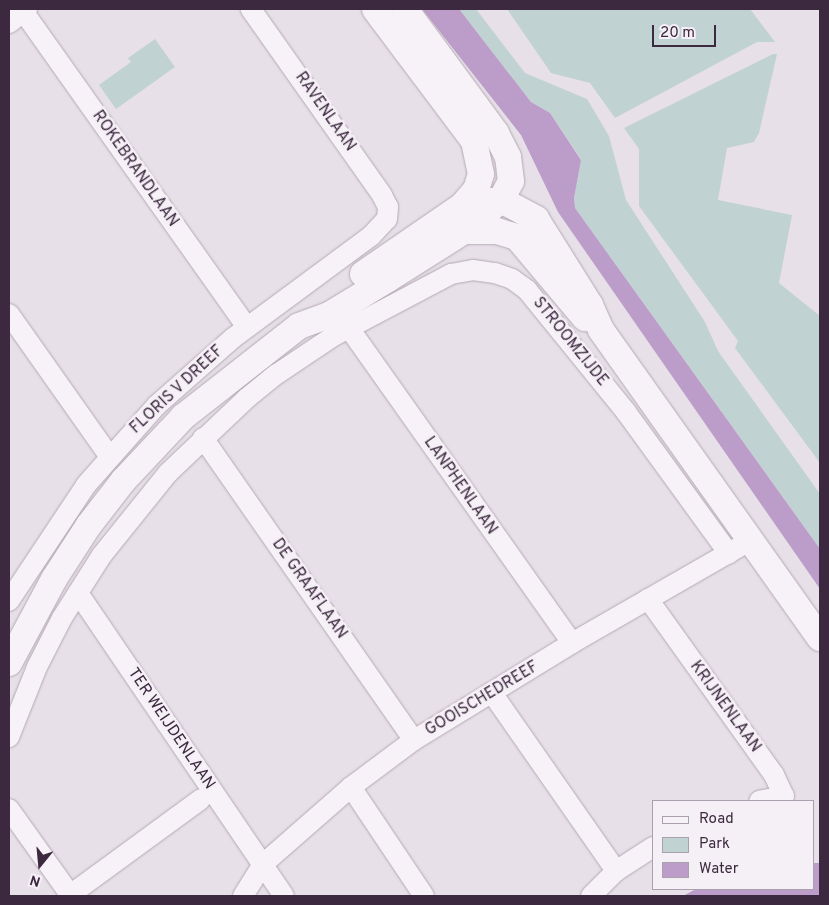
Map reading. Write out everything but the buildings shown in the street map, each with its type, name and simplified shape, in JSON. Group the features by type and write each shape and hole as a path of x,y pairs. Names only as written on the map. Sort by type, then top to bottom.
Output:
{"street":[{"name":"RAVENLAAN","path":"251,9 382,195 388,207 387,219"},
{"name":"FLORIS V DREEF","path":"375,9 474,141 481,174 463,218"},
{"path":"405,9 496,133 508,156 511,181 501,200"},
{"name":"ROKEBRANDLAAN","path":"20,14 247,327"},
{"name":"FLORIS V DREEF","path":"9,663 54,579 89,525 123,481 183,417 299,326 329,315 463,218 501,200"},
{"name":"STROOMZIJDE","path":"501,200 536,219 590,305 601,330 820,638"},
{"name":"STROOMZIJDE","path":"463,218 517,237 580,314 601,330"},
{"name":"FLORIS V DREEF","path":"9,601 49,536 109,456 163,399 247,327 371,236 387,219"},
{"name":"STROOMZIJDE","path":"348,328 451,274 473,270 512,279 527,290 582,355 729,554"},
{"path":"9,314 109,456"},
{"path":"9,737 37,667 78,593 102,555 141,505 202,438 277,374 348,328"},
{"name":"LANPHENLAAN","path":"348,328 572,643"},
{"name":"DE GRAAFLAAN","path":"202,438 414,740"},
{"name":"GOOISCHEDREEF","path":"243,896 262,865 351,788 414,740 572,643 751,540"},
{"name":"TER WEIJDENLAAN","path":"78,593 284,896"},
{"name":"KRIJNENLAAN","path":"648,599 774,775 784,796 764,800"},
{"path":"492,693 616,871"},
{"path":"351,788 424,896"},
{"path":"9,809 70,896 201,799"},
{"path":"591,896 616,871 652,848"}],"green space":[{"path":"459,9 476,9 525,73 587,99 609,136 626,200 705,322 718,351 820,494 820,549 575,208 574,198 581,159 550,113 531,102"},
{"path":"507,9 750,9 775,42 757,42 615,118 590,83 551,73"},
{"path":"155,39 175,67 116,109 99,85 131,62 128,58"},
{"path":"773,54 777,54 759,133 754,142 727,148 718,200 792,215 779,283 820,316 820,463 735,348 738,341 639,206 639,149 624,128"}],"water":[{"path":"422,9 459,9 531,102 550,113 581,160 574,198 575,208 820,549 820,589 558,212 521,135"},
{"path":"814,863 820,863 820,896 683,896 694,890 814,890"}]}
